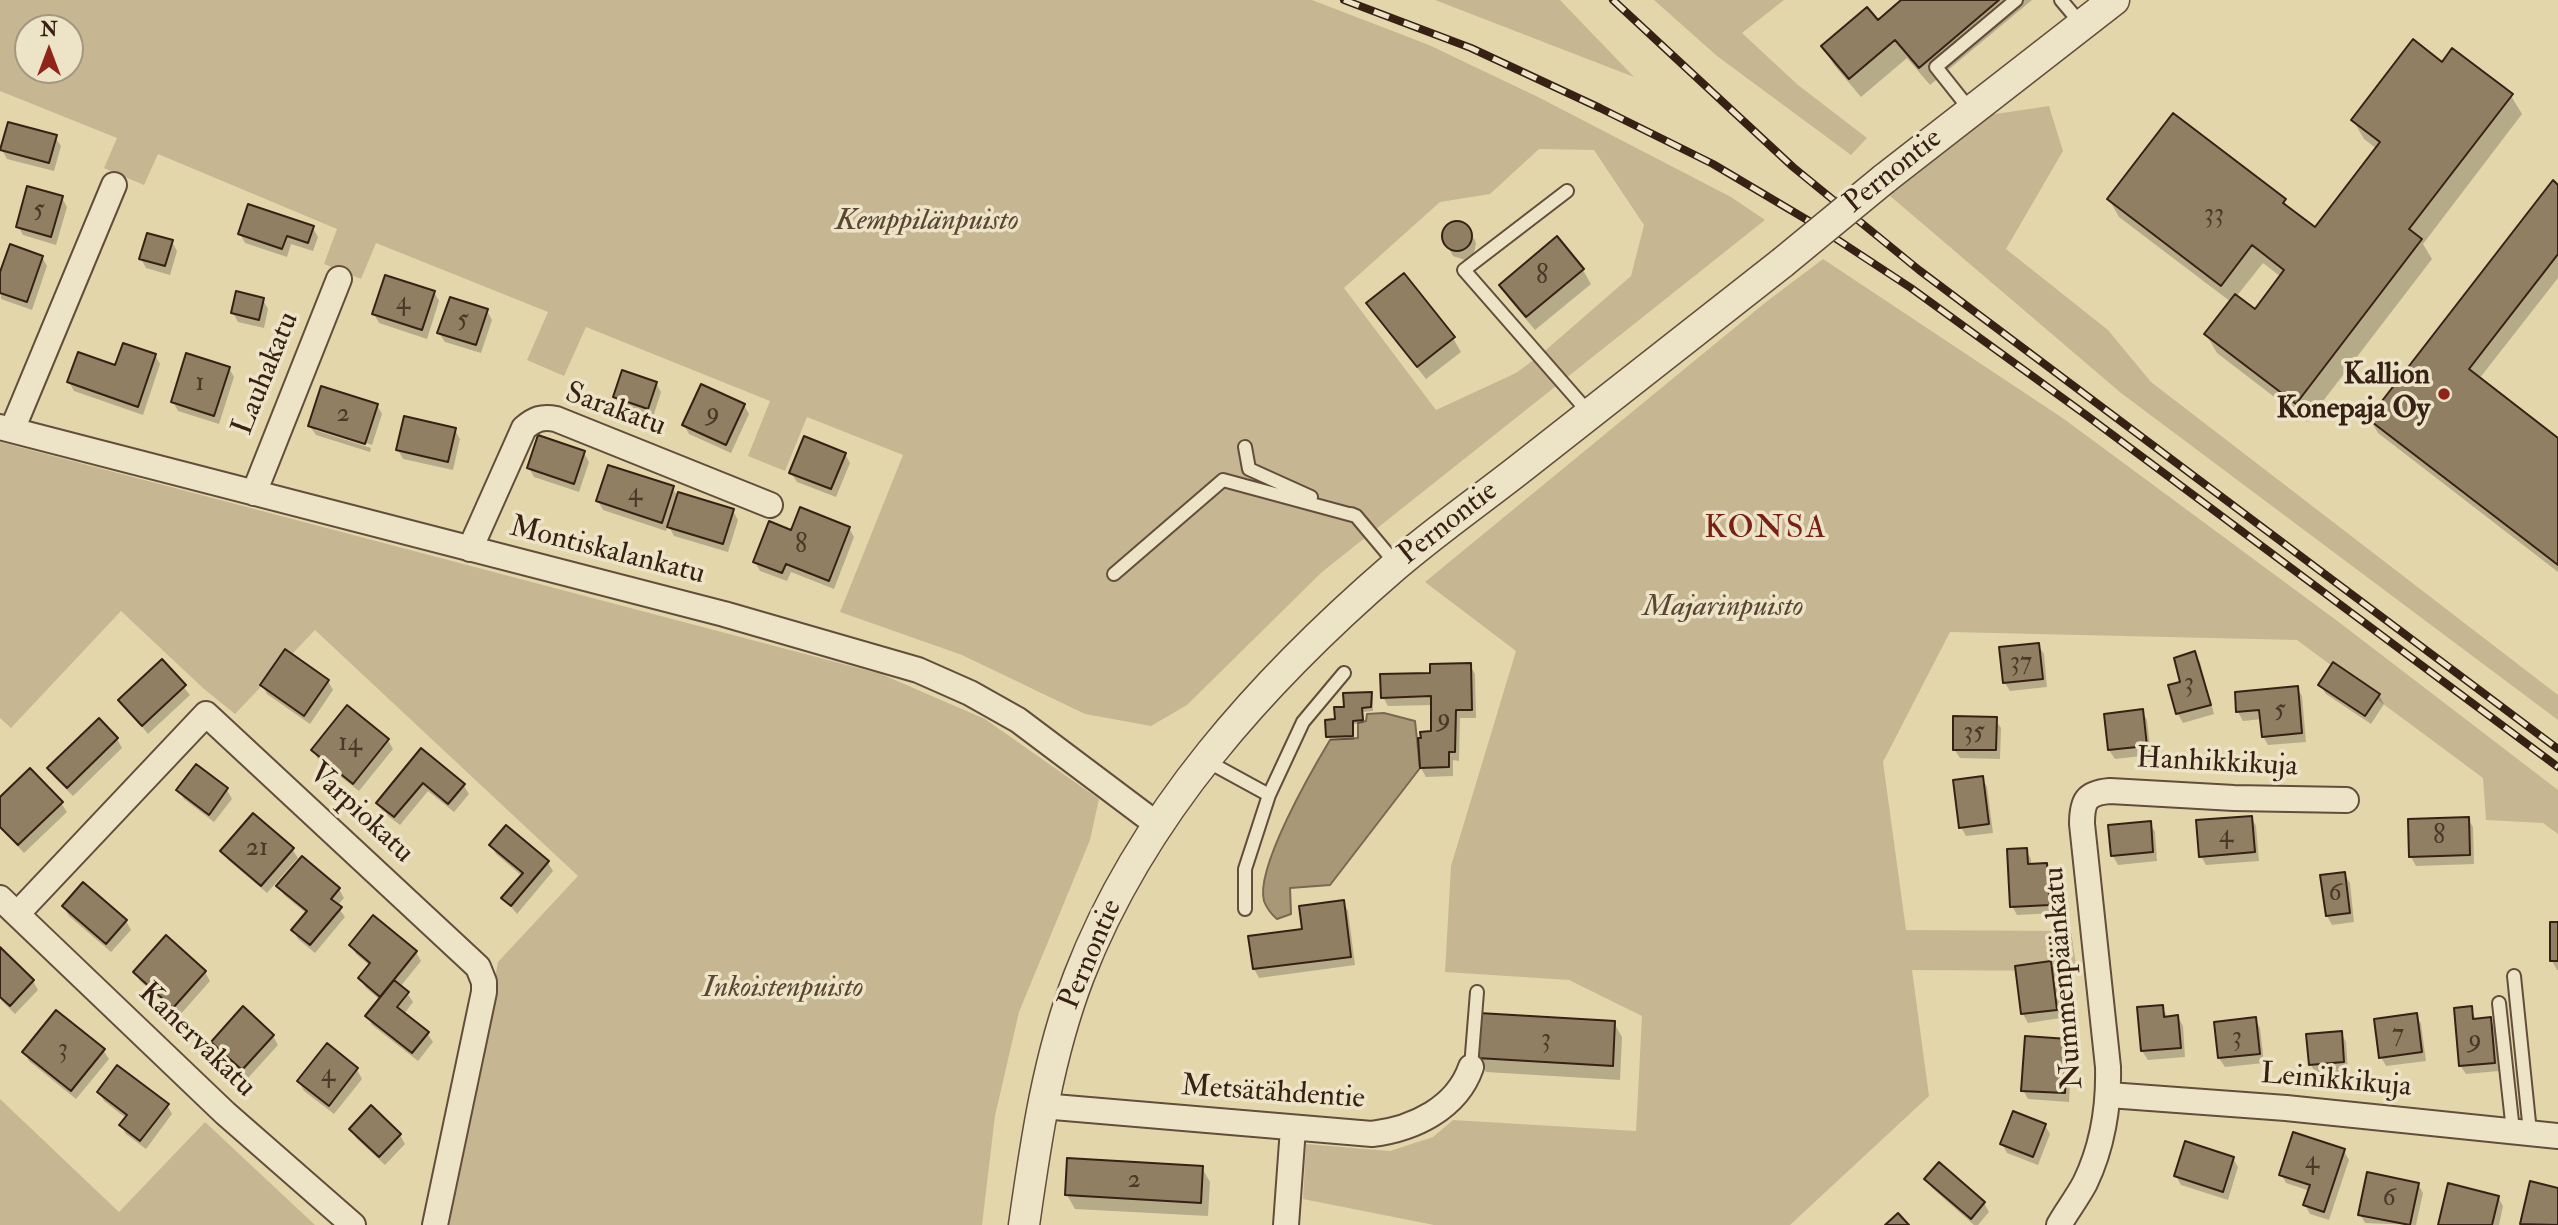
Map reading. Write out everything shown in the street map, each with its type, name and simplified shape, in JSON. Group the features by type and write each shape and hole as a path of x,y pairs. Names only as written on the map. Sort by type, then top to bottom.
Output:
{"street":[{"name":"Pernontie","path":"1024,1225 1042,1106 1055,1048 1079,976 1104,920 1159,826 1205,760 1279,674 1397,565 1782,264 1884,179 2115,0"},
{"path":"6,429 114,185"},
{"name":"Lauhakatu","path":"254,493 339,279"},
{"name":"Sarakatu","path":"470,549 524,428 533,420 544,417 556,419 770,505"},
{"name":"Montiskalankatu","path":"6,429 724,614 918,670 970,693 1018,720 1159,826"},
{"name":"Varpiokatu","path":"9,906 206,714 478,967 484,982 484,992 435,1225"},
{"name":"Hanhikkikuja","path":"2087,799 2097,792 2110,791 2234,799 2346,800"},
{"name":"Nummenpäänkatu","path":"2059,1225 2085,1183 2101,1136 2109,1095 2082,824 2082,810 2087,799"},
{"name":"Kanervakatu","path":"9,906 225,1113 353,1225"},
{"name":"Metsätähdentie","path":"1042,1106 1373,1134 1396,1131 1443,1107 1465,1084 1471,1067"},
{"name":"Leinikkikuja","path":"2109,1095 2286,1108 2558,1136"},
{"path":"1286,1225 1293,1128"}],"lane":[{"path":"1972,111 1936,67 2016,0"},
{"path":"2061,0 2082,25"},
{"path":"1567,191 1464,270 1590,414"},
{"path":"1245,447 1249,469 1356,516 1397,565"},
{"path":"1114,574 1223,480 1356,516"},
{"path":"1245,909 1245,869 1269,795 1303,722 1344,673"},
{"path":"1205,760 1269,795"},
{"path":"2514,976 2522,1132"},
{"path":"1471,1067 1476,992"},
{"path":"2499,1003 2522,1132"}],"green space":[{"name":"Kemppilänpuisto","path":"0,0 1312,0 1429,45 1538,97 1731,197 1765,220 1322,572 1187,705 1151,726 1085,714 962,655 840,612 903,455 807,417 785,471 748,456 770,401 586,327 564,376 527,360 548,312 376,243 361,279 324,264 337,229 158,154 144,185 104,168 117,138 0,91","holes":["1539,149 1594,150 1644,225 1631,276 1516,373 1436,410 1344,288 1440,202 1490,194"]},
{"path":"1435,0 1560,0 1634,77"},
{"path":"1654,0 1784,0 1742,33 1798,85 1867,138 1851,155 1717,56"},
{"path":"2049,106 2063,151 2006,249 2108,330 2151,382 2558,695 2558,720 2121,393 1889,195 1989,115"},
{"name":"Majarinpuisto","path":"1823,259 2064,419 2340,623 2558,790 2558,834 2543,823 2486,820 2483,778 2297,640 1950,632 1883,762 1906,930 2071,931 2077,971 1912,970 1929,1096 1790,1225 1434,1225 1303,1199 1306,1144 1390,1151 1433,1137 1453,1120 1636,1131 1642,1016 1569,980 1445,972 1451,866 1516,651 1425,582 1766,302"},
{"name":"Inkoistenpuisto","path":"0,442 881,674 985,719 1099,799 1090,840 1019,1012 995,1116 982,1225 447,1225 498,962 578,876 315,630 235,714 204,689 121,611 11,728 0,718"},
{"path":"0,1099 119,1212 205,1122 315,1225 0,1225"}],"shaded area":[{"path":"1384,713 1415,721 1420,768 1330,885 1290,888 1291,914 1277,919 1264,901 1264,886 1276,843 1299,795 1330,740 1358,738 1358,723 1366,721 1367,714"}],"building":[{"path":"1901,0 1999,0 1919,68 1895,40 1849,79 1821,46 1867,7 1878,20"},
{"path":"2413,39 2442,62 2452,48 2513,94 2409,229 2422,239 2296,404 2204,334 2235,294 2255,309 2284,270 2252,245 2221,286 2107,199 2173,113 2286,199 2283,203 2315,227 2380,142 2351,120"},
{"path":"8,122 57,135 49,163 0,150"},
{"name":"Kallion Konepaja Oy","path":"2553,180 2558,185 2558,254 2469,369 2558,438 2558,565 2368,419"},
{"path":"27,186 63,196 51,237 16,227"},
{"path":"248,204 314,226 308,243 287,236 282,249 238,234"},
{"path":"1457,221 1468,225 1472,236 1468,247 1457,251 1446,247 1442,236 1446,225"},
{"path":"147,233 173,240 165,266 139,259"},
{"path":"1557,236 1584,269 1526,317 1499,285"},
{"path":"10,244 43,256 27,302 0,293 0,272"},
{"path":"1404,273 1455,337 1417,367 1366,303"},
{"path":"385,275 435,291 422,330 372,314"},
{"path":"236,291 264,298 259,320 231,313"},
{"path":"450,297 488,309 476,345 437,333"},
{"path":"123,343 156,354 138,407 67,382 78,352 115,365"},
{"path":"186,353 230,367 214,416 171,402"},
{"path":"622,370 657,382 648,409 613,397"},
{"path":"701,384 745,404 726,445 682,425"},
{"path":"321,386 378,404 365,444 308,426"},
{"path":"404,416 456,428 448,462 396,450"},
{"path":"538,435 585,451 574,484 527,468"},
{"path":"804,436 846,453 831,489 789,473"},
{"path":"608,465 674,486 662,523 596,501"},
{"path":"678,492 734,509 723,544 667,527"},
{"path":"800,507 850,527 829,581 786,564 782,573 753,562 769,521 791,530"},
{"path":"2039,643 2043,679 2003,683 1999,647"},
{"path":"285,649 329,680 304,716 260,685"},
{"path":"2195,651 2211,705 2176,714 2168,685 2180,682 2174,658"},
{"path":"162,659 186,685 142,726 118,700"},
{"path":"2333,662 2380,694 2365,716 2318,685"},
{"path":"1471,663 1472,710 1456,710 1455,752 1449,752 1449,767 1420,768 1418,738 1421,738 1420,732 1431,731 1431,696 1381,698 1380,674 1430,673 1430,664"},
{"path":"2298,686 2302,733 2262,737 2259,710 2236,712 2235,692"},
{"path":"1372,692 1371,707 1362,708 1363,720 1353,721 1353,736 1326,737 1325,720 1335,719 1334,707 1344,707 1343,693"},
{"path":"347,705 389,739 353,784 311,750"},
{"path":"2143,709 2147,746 2108,750 2104,714"},
{"path":"1953,716 1997,717 1996,750 1953,750"},
{"path":"99,718 118,738 67,788 47,768"},
{"path":"421,748 465,784 448,804 423,783 394,817 376,803"},
{"path":"196,764 228,788 209,815 176,790"},
{"path":"30,768 63,802 18,845 0,827 0,797"},
{"path":"1983,776 1989,824 1959,828 1953,780"},
{"path":"253,813 294,848 261,886 220,851"},
{"path":"2252,816 2255,852 2199,857 2196,820"},
{"path":"2469,817 2470,855 2409,857 2408,819"},
{"path":"2151,821 2153,852 2111,856 2108,825"},
{"path":"506,825 549,861 511,906 501,898 523,873 489,845"},
{"path":"2027,848 2028,864 2047,863 2050,905 2010,907 2007,849"},
{"path":"302,856 340,888 331,899 342,907 310,945 291,930 307,911 276,886"},
{"path":"2345,872 2350,913 2326,916 2320,875"},
{"path":"83,882 127,920 106,944 62,906"},
{"path":"1344,900 1351,957 1253,969 1248,936 1302,929 1299,906"},
{"path":"373,915 417,951 380,997 358,978 370,963 349,945"},
{"path":"2550,922 2558,922 2558,961 2550,961"},
{"path":"166,935 206,971 173,1008 133,972"},
{"path":"0,947 34,980 10,1006 0,997"},
{"path":"2051,961 2057,1010 2021,1014 2015,966"},
{"path":"394,980 409,992 397,1007 429,1032 412,1053 365,1016"},
{"path":"2163,1005 2164,1017 2178,1015 2181,1048 2141,1051 2137,1007"},
{"path":"243,1006 274,1035 242,1070 211,1042"},
{"path":"2472,1006 2473,1019 2491,1017 2495,1063 2459,1066 2454,1008"},
{"path":"56,1010 105,1049 71,1091 22,1052"},
{"path":"1479,1013 1615,1021 1613,1066 1477,1058"},
{"path":"2417,1013 2422,1052 2379,1058 2374,1019"},
{"path":"2256,1017 2260,1054 2218,1058 2214,1022"},
{"path":"2342,1031 2344,1062 2309,1065 2306,1034"},
{"path":"2025,1036 2068,1039 2065,1093 2021,1091"},
{"path":"327,1043 358,1068 329,1106 297,1081"},
{"path":"117,1065 169,1104 140,1141 119,1125 127,1115 97,1092"},
{"path":"371,1105 401,1134 379,1157 349,1129"},
{"path":"2013,1111 2046,1124 2033,1157 2000,1144"},
{"path":"2293,1132 2345,1149 2324,1212 2303,1205 2310,1185 2279,1175"},
{"path":"2185,1141 2234,1157 2223,1192 2174,1176"},
{"path":"1067,1158 1203,1166 1201,1203 1065,1195"},
{"path":"1939,1162 1985,1202 1971,1219 1924,1179"},
{"path":"2367,1172 2419,1183 2410,1225 2358,1215"},
{"path":"2530,1181 2558,1188 2558,1225 2520,1224"},
{"path":"2448,1183 2499,1196 2492,1225 2438,1225"},
{"path":"1898,1213 1909,1225 1885,1225"}],"railway":[{"path":"1344,0 1471,48 1600,108 1713,164 1809,221 1911,288 2086,415 2558,767"},
{"path":"1613,0 1793,167 1919,270 2558,749"}],"place":[{"name":"Kallion Konepaja Oy","path":"2444,394"}],"district":[{"name":"KONSA","path":"1766,530"}]}
